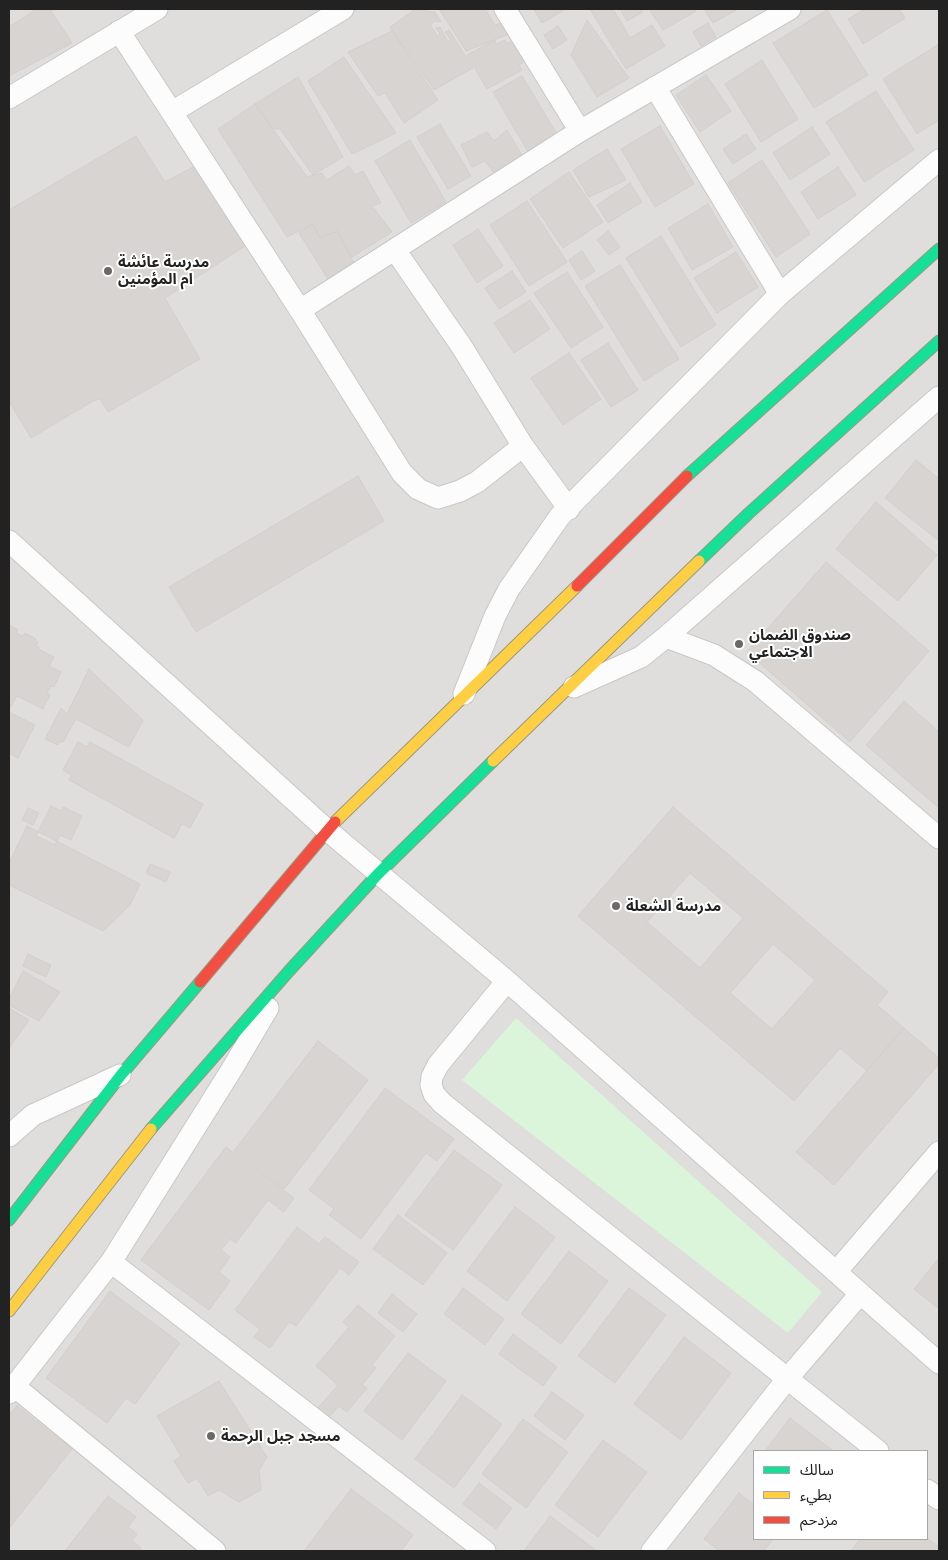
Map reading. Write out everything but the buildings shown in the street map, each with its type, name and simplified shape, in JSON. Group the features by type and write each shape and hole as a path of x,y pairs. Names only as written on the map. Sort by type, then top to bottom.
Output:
{"street":[{"path":"9,98 119,30 157,9"},
{"path":"172,112 343,9"},
{"path":"505,9 580,131"},
{"path":"300,310 580,131 790,9"},
{"path":"119,30 300,310 402,473 418,489 438,498 460,491 477,482 523,446"},
{"path":"655,87 780,294"},
{"path":"462,700 495,616 509,589 560,516 780,294 939,160"},
{"path":"9,1220 121,1075 327,830 462,700 702,462 939,249"},
{"path":"396,250 462,347 523,446 568,509"},
{"path":"9,1312 149,1131 289,971 378,874 748,514 939,341"},
{"path":"564,691 641,657 939,397"},
{"path":"10,546 327,830 507,981 939,1364"},
{"path":"666,637 714,655 754,681 939,838"},
{"path":"215,1551 11,1390 112,1262 232,1068 289,971"},
{"path":"507,981 438,1065 432,1077 431,1085 434,1094 442,1103 877,1450"},
{"path":"9,1136 33,1115 121,1075"},
{"path":"836,1272 939,1152"},
{"path":"112,1262 485,1551"},
{"path":"652,1551 787,1379 860,1294"},
{"path":"928,1491 939,1499"}],"shaded area":[{"path":"9,9 939,9 939,1551 9,1551"}],"green space":[{"path":"516,1018 822,1292 788,1333 462,1080"}],"traffic: fast":[{"path":"687,476 939,249"},
{"path":"699,561 748,514 939,341"},
{"path":"151,1129 289,971 378,874 493,761"},
{"path":"9,1220 121,1075 200,982"}],"traffic: slow":[{"path":"493,761 699,561"},
{"path":"335,822 577,586"},
{"path":"9,1311 151,1129"}],"traffic: jam":[{"path":"577,586 687,476"},
{"path":"200,982 335,822"}],"place":[{"name":"مدرسة عائشة ام المؤمنين","path":"108,271"},
{"name":"صندوق الضمان الاجتماعي","path":"739,644"},
{"name":"مدرسة الشعلة","path":"616,906"},
{"name":"مسجد جبل الرحمة","path":"211,1436"}]}
